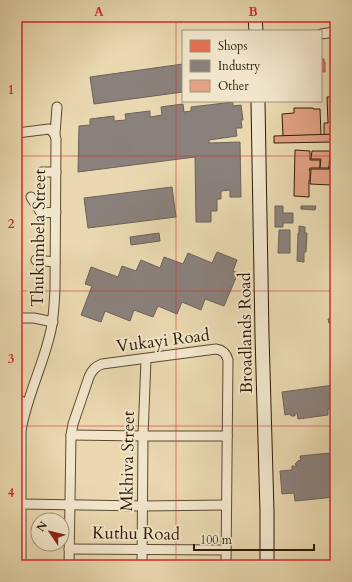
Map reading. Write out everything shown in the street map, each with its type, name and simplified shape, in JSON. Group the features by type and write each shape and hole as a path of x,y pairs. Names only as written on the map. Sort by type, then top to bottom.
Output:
{"main road":[{"path":"255,17 256,30"},
{"name":"Broadlands Road","path":"258,102 267,565"}],"street":[{"path":"322,34 335,32"},
{"name":"Thukumbela Street","path":"19,564 21,431 27,403 50,338 55,289 55,134 57,107"},
{"path":"17,133 48,129 55,134"},
{"path":"41,172 56,172"},
{"path":"31,197 40,211 56,212"},
{"path":"36,260 55,262"},
{"path":"17,318 34,318 52,322"},
{"name":"Vukayi Road","path":"70,512 71,435 73,424 92,371 102,364 216,349 221,350 224,352 228,360 226,565"},
{"name":"Mkhiva Street","path":"142,565 146,359"},
{"path":"17,400 27,403"},
{"path":"71,435 227,436"},
{"path":"21,504 226,506"},
{"name":"Kuthu Road","path":"70,549 226,550"},
{"name":"Vukayi Road","path":"69,552 69,565"}],"building: Shops":[{"path":"322,59 324,59 325,62 325,72 322,72"}],"building: Industry":[{"path":"182,64 182,92 94,104 90,77"},
{"path":"233,102 233,106 241,105 243,120 241,120 242,128 236,128 237,136 209,140 209,143 240,142 241,197 230,197 230,190 221,191 221,199 217,199 217,211 211,211 211,222 196,222 195,157 78,172 79,126 90,125 90,119 114,116 114,121 126,120 125,114 150,111 150,117 162,115 161,107 183,104 184,112 191,111 191,107"},
{"path":"172,187 176,217 88,228 84,198"},
{"path":"275,206 283,206 283,213 293,213 293,223 283,223 283,227 275,227"},
{"path":"301,206 316,206 315,210 301,209"},
{"path":"299,226 305,227 305,233 307,233 304,262 297,261"},
{"path":"279,230 290,230 290,253 278,253"},
{"path":"159,233 160,241 131,245 130,237"},
{"path":"217,252 237,260 233,271 238,273 224,306 205,299 201,310 182,302 177,314 158,306 153,317 134,310 130,321 105,311 101,322 81,315 92,286 85,284 91,267 118,277 122,266 136,271 141,260 160,268 164,257 183,264 188,253 212,263"},
{"path":"333,313 335,313 335,329 334,324 330,324 328,319 334,318"},
{"path":"334,385 335,408 328,409 328,415 298,419 297,413 295,413 295,416 291,416 290,414 285,415 282,392"},
{"path":"330,453 331,463 335,462 335,497 295,501 294,493 282,494 280,471 292,470 292,466 297,466 295,464 299,460 301,462 300,456"}],"building: Other":[{"path":"327,97 335,97 335,134 324,135 324,123 328,123"},
{"path":"294,108 320,109 321,135 283,136 282,114 294,113"},
{"path":"335,134 335,142 274,143 274,136"},
{"path":"295,150 310,151 310,160 320,160 320,168 310,168 309,170 309,197 294,196"},
{"path":"312,151 330,151 329,168 320,168 321,159 311,159"},
{"path":"330,160 335,160 335,169 329,169"},
{"path":"311,169 335,169 335,179 331,185 310,184"}]}
